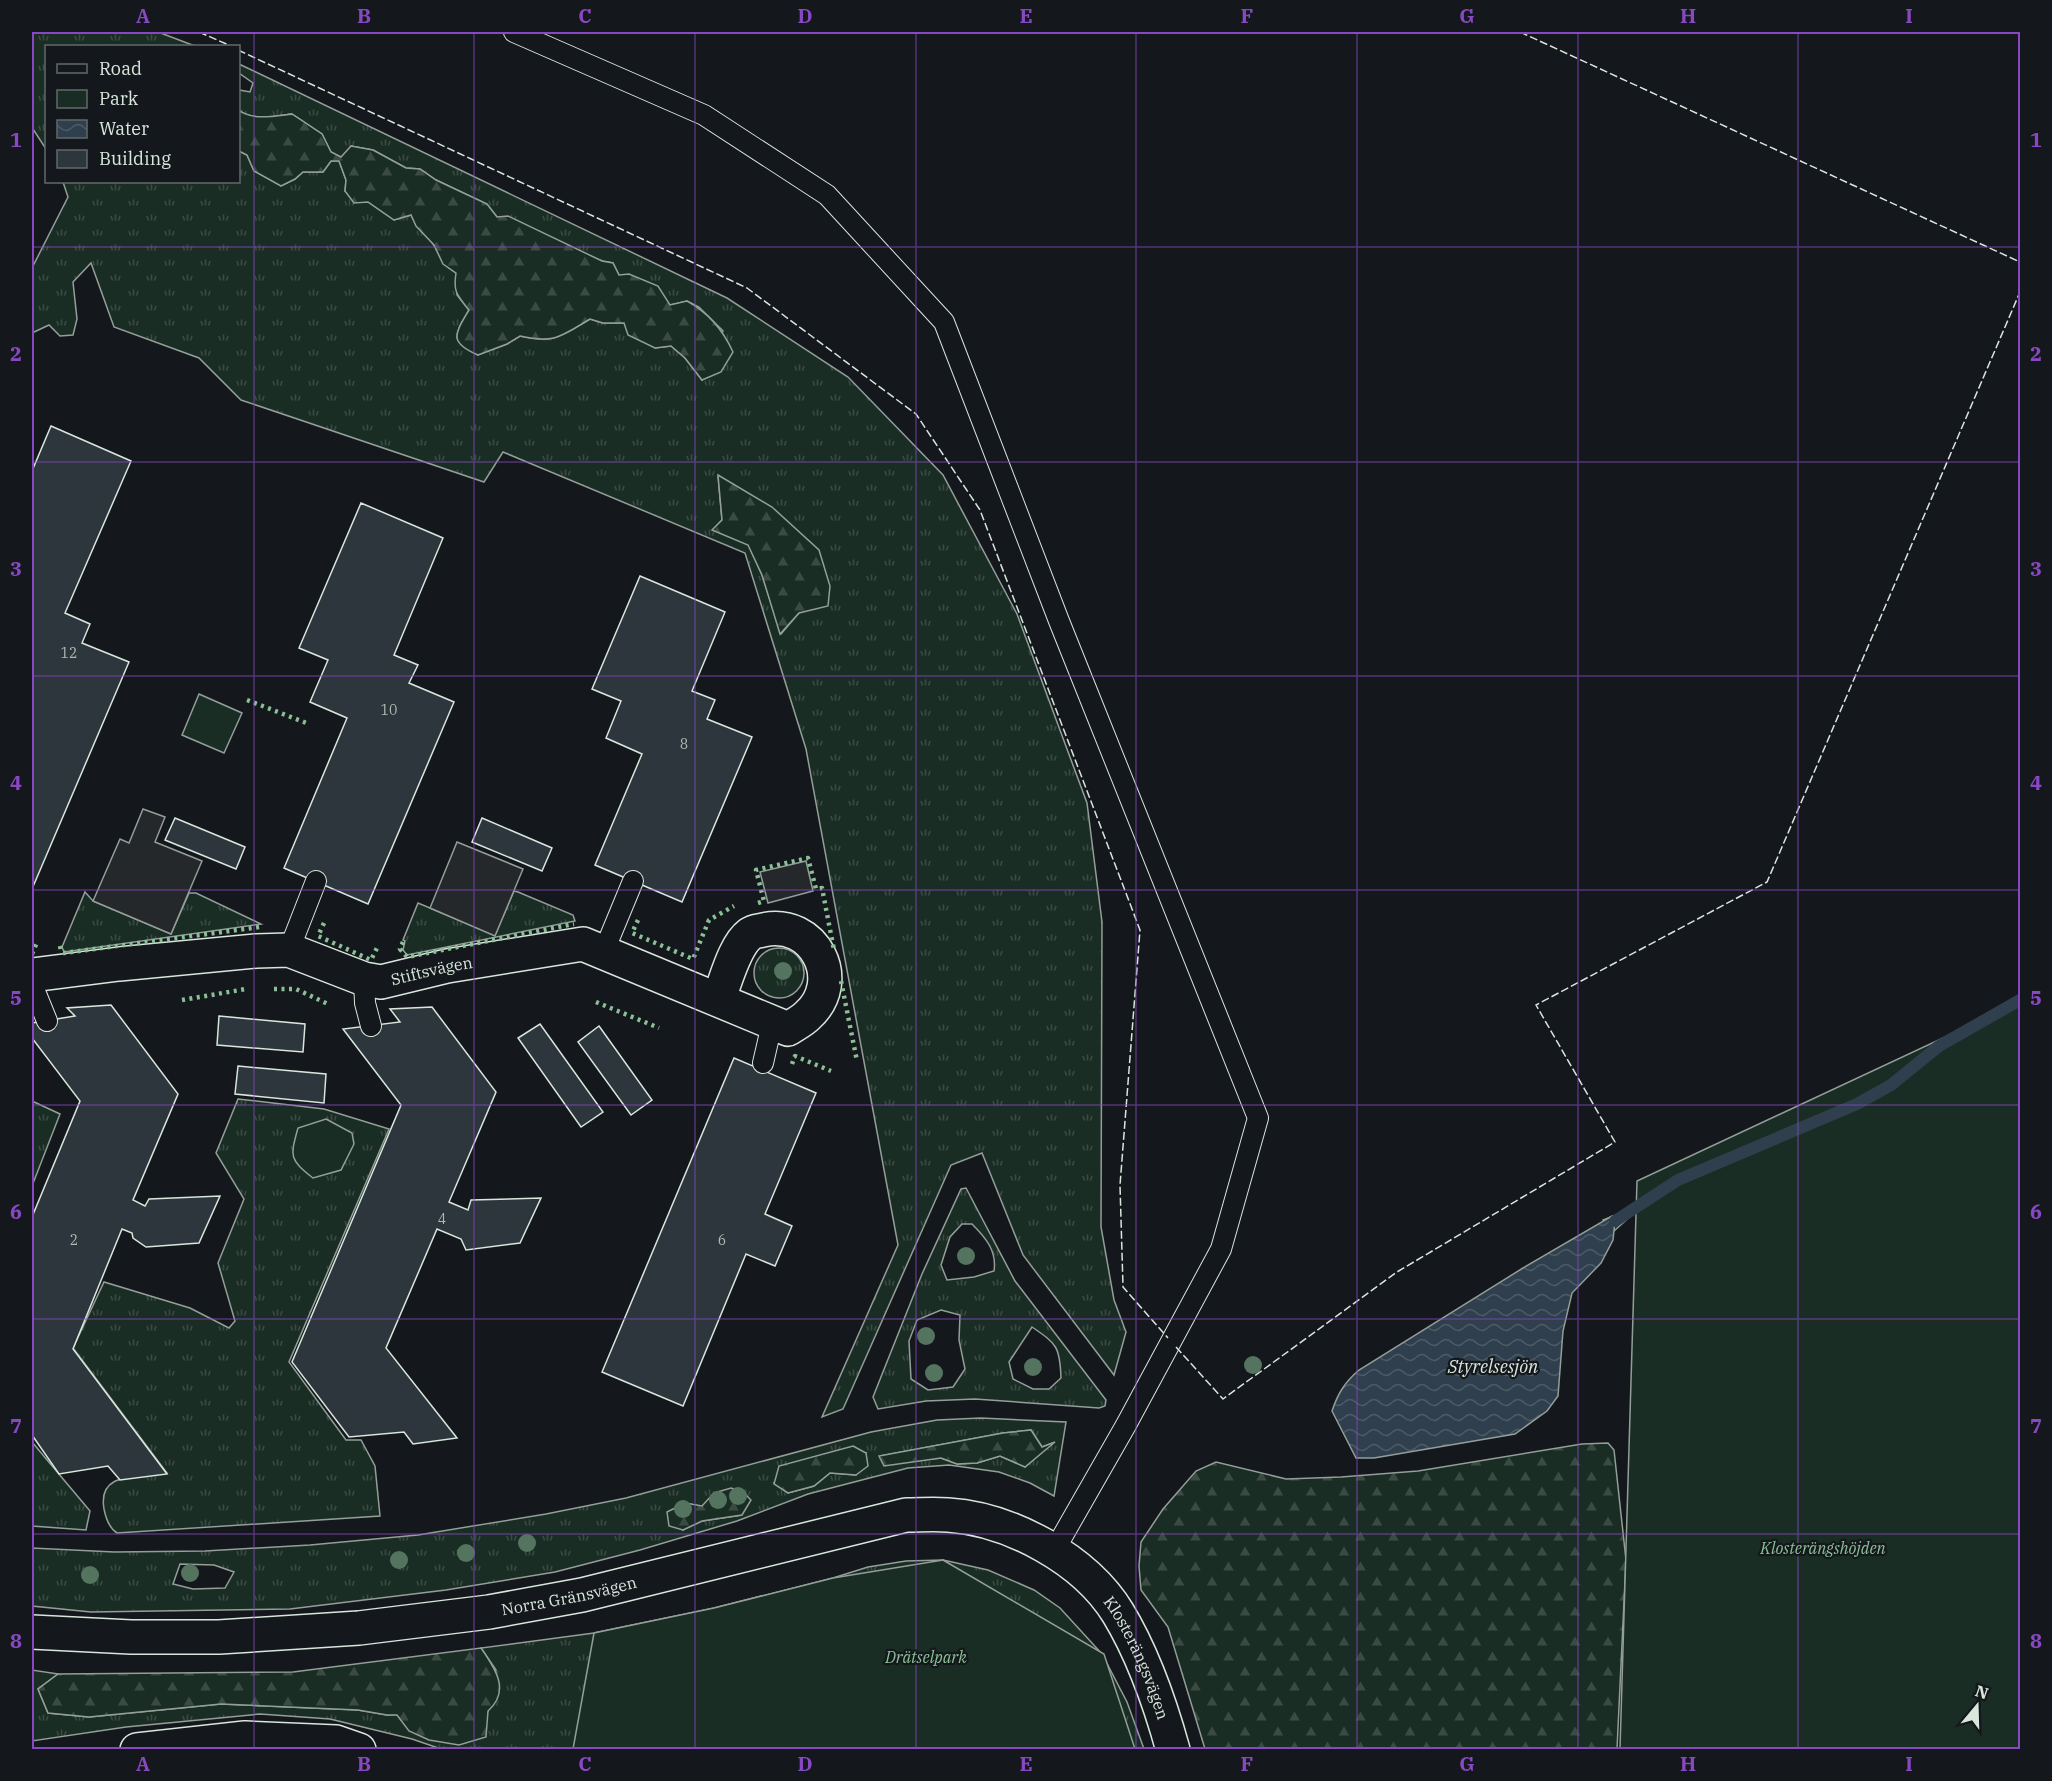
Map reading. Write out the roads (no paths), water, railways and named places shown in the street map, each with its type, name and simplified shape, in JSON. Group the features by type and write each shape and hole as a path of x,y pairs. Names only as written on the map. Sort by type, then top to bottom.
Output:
{"street":[{"name":"Stiftsvägen","path":"32,975 131,962 289,950 364,979 381,982 447,966 583,944 604,951 772,1024 788,1029 808,1016 821,997 826,979 824,960 813,944 792,931 771,928 751,932 739,947 718,1000"},
{"name":"Norra Gränsvägen","path":"32,1632 131,1637 219,1637 359,1628 489,1612 604,1590 906,1515 949,1515 977,1520 1020,1534 1054,1551 1085,1575"},
{"name":"Klosterängsvägen","path":"1085,1575 1118,1613 1139,1655 1173,1749"},
{"path":"137,1749 245,1738 342,1747"}],"lane":[{"path":"514,32 704,115 827,195 944,322 1059,621 1258,1118 1221,1249 1126,1425 1054,1551"},
{"path":"289,950 316,881"},
{"path":"604,951 633,881"},
{"path":"364,979 365,1003 371,1026"},
{"path":"32,984 47,1021"},
{"path":"763,1064 772,1024"}],"water":[{"name":"Styrelsesjön","path":"1612,1216 1615,1221 1613,1240 1601,1263 1572,1293 1563,1331 1558,1396 1547,1411 1515,1434 1374,1458 1356,1458 1332,1411 1342,1388 1354,1374 1523,1268"}],"waterway":[{"path":"1615,1221 1678,1180 1857,1104 1891,1085 1939,1046 2020,1000"}],"park label":[{"name":"Klosterängshöjden","path":"1823,1548"},
{"name":"Drätselpark","path":"926,1657"}]}
